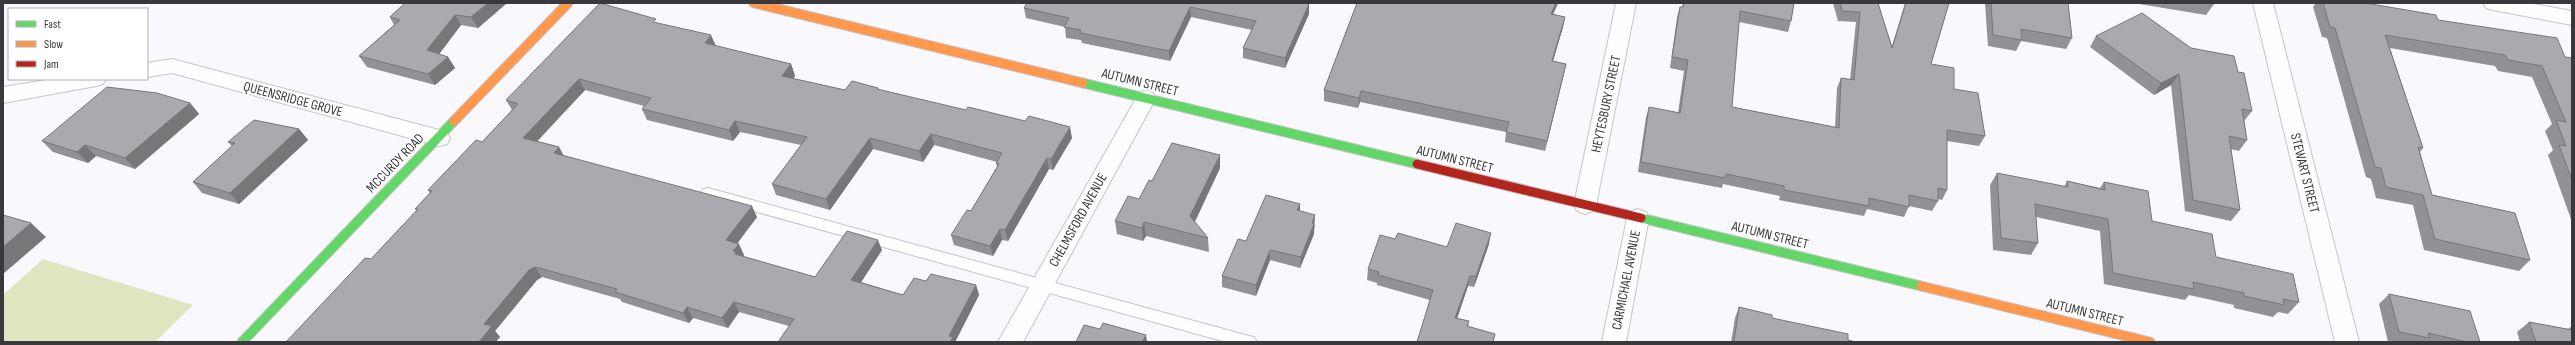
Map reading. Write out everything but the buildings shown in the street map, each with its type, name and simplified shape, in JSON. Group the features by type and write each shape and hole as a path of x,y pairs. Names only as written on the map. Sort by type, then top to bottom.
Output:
{"street":[{"name":"MCCURDY ROAD","path":"242,342 568,3"},
{"name":"AUTUMN STREET","path":"754,3 2150,342"},
{"name":"HEYTESBURY STREET","path":"1585,205 1626,3"},
{"name":"STEWART STREET","path":"2263,3 2347,342"},
{"path":"2493,3 2572,18"},
{"name":"QUEENSRIDGE GROVE","path":"148,70 172,66 439,138"},
{"path":"3,95 90,80"},
{"name":"CHELMSFORD AVENUE","path":"1010,342 1146,98"},
{"name":"CARMICHAEL AVENUE","path":"1614,342 1638,218"}],"lane":[{"path":"708,193 1249,342"}],"green space":[{"path":"43,259 193,305 155,342 3,342 3,295"}],"traffic: fast":[{"path":"1083,83 1417,164"},
{"path":"242,342 454,121"},
{"path":"1641,218 1921,286"}],"traffic: slow":[{"path":"454,121 568,3"},
{"path":"754,3 1083,83"},
{"path":"1921,286 2150,342"}],"traffic: jam":[{"path":"1417,164 1641,218"}]}
